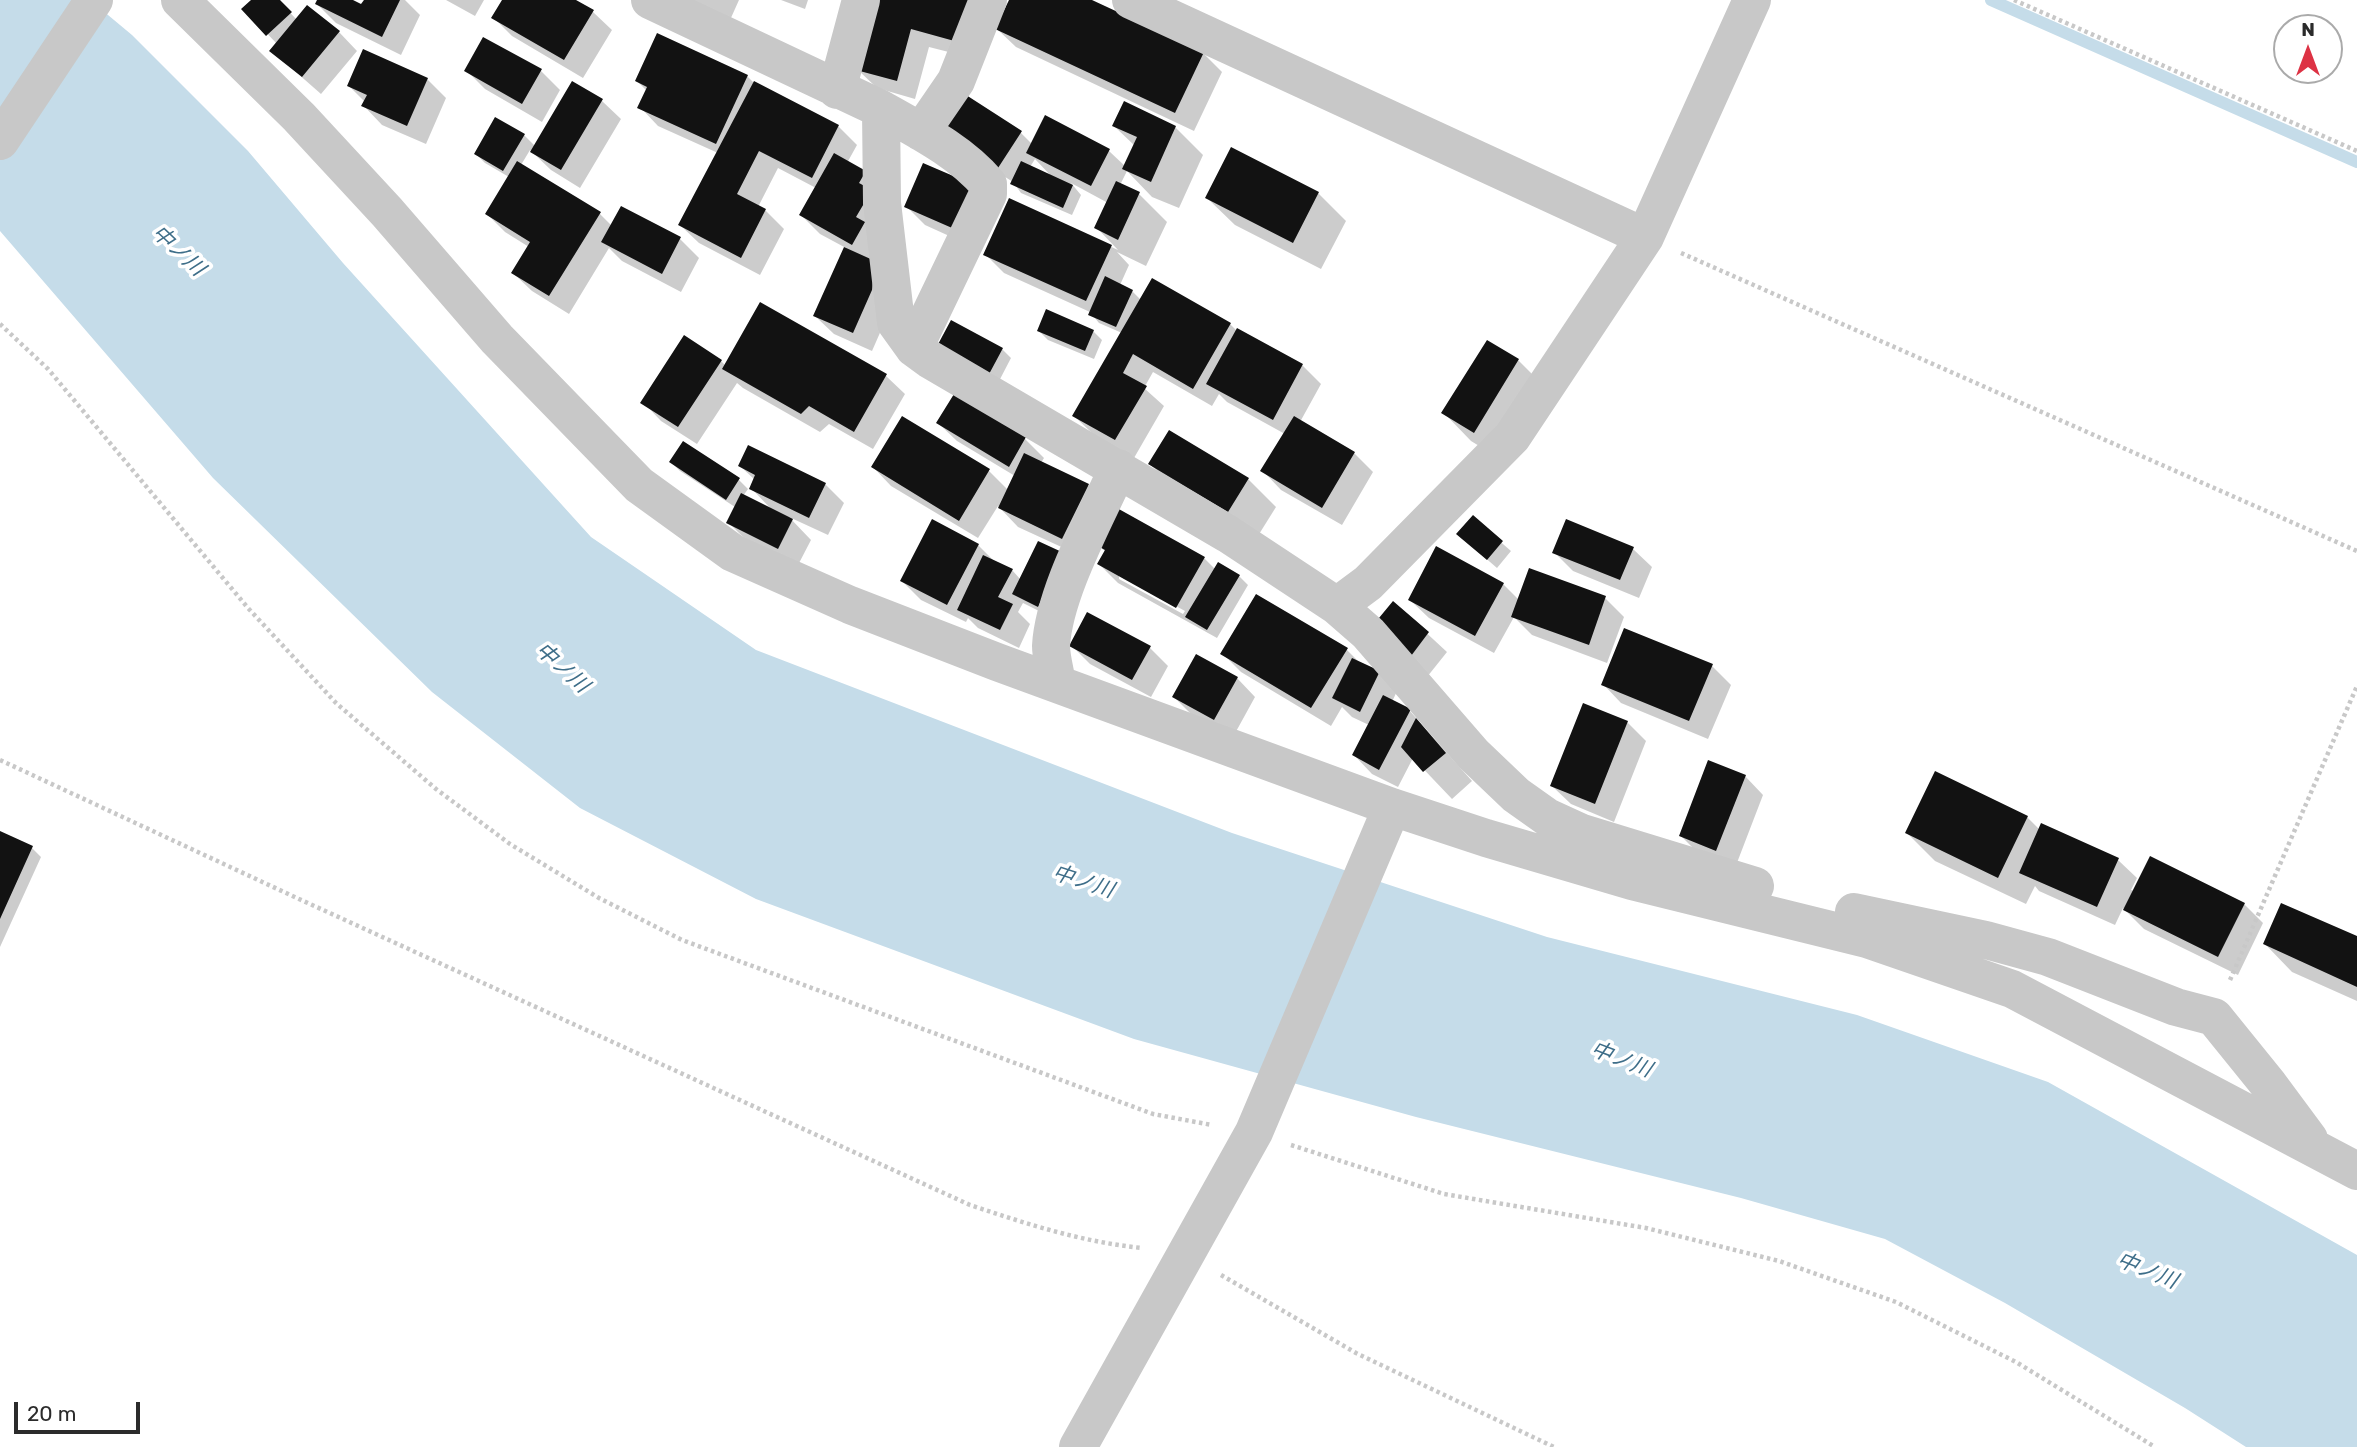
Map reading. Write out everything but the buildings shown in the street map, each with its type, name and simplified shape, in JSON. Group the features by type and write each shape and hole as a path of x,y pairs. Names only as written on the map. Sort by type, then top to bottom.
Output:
{"street":[{"path":"0,141 94,0"},
{"path":"650,0 881,109 975,168 989,184 988,194 914,348"},
{"path":"837,90 861,0"},
{"path":"921,132 956,80 988,0"},
{"path":"1131,0 1645,237"},
{"path":"1337,606 1368,583 1512,437 1645,237 1752,0"},
{"path":"198,6 387,212 497,339 639,485 733,553 850,605 1268,763 1486,838 1632,881 1780,906 1869,916 1986,940 2048,957 2176,1007 2214,1017 2314,1146"},
{"path":"881,109 882,203 891,293 896,323 914,348 1228,534 1337,606 1368,633 1473,754 1516,795 1547,817 1582,833 1723,878 1780,906 2012,989 2357,1171"},
{"path":"1057,683 1051,650 1063,589 1118,468"},
{"path":"1078,1447 1254,1132 1392,807"}],"path":[{"path":"2014,0 2357,152"},
{"path":"1645,237 2357,551"},
{"path":"0,324 48,369 247,608 336,703 436,789 510,844 599,898 682,940 1153,1114 1254,1132 1444,1194 1646,1228 1792,1265 1896,1302 2016,1362 2155,1447"},
{"path":"2214,1017 2357,686"},
{"path":"0,760 970,1205 1046,1230 1106,1244 1186,1253 1356,1353 1554,1447"}],"water":[{"name":"中ノ川","path":"0,0 90,0 132,35 248,151 343,263 591,537 756,650 1232,833 1547,937 1857,1015 2048,1082 2357,1255 2357,1447 2246,1447 2185,1408 2005,1303 1885,1239 1741,1198 1416,1117 1134,1039 756,899 580,808 432,692 213,478 0,231"}],"waterway":[{"path":"1991,0 2357,162"}]}
